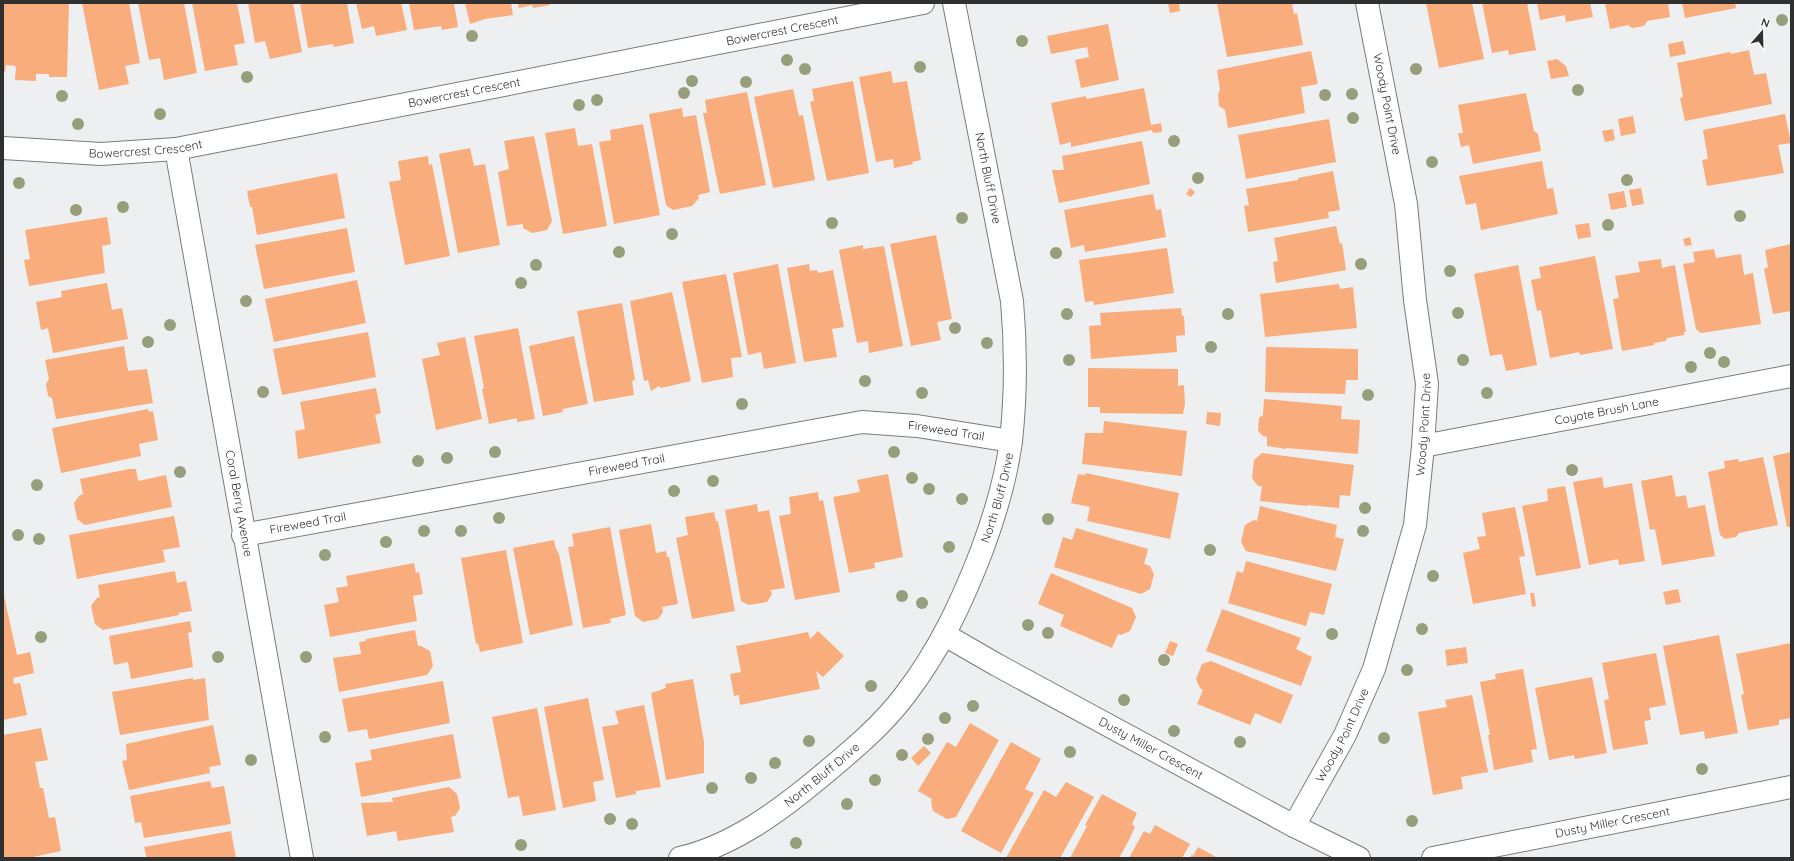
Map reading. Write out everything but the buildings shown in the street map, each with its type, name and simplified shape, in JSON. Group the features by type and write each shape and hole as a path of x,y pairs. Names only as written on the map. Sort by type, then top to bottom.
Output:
{"street":[{"name":"Bowercrest Crescent","path":"3,148 101,154 176,149 923,3"},
{"name":"North Bluff Drive","path":"680,858 717,853 756,824 794,799 858,745 904,697 926,667 945,635 968,585 1002,491 1011,442 1015,358 1012,301 954,3"},
{"name":"Woody Point Drive","path":"1294,826 1345,735 1374,669 1415,525 1423,446 1427,384 1406,204 1367,3"},
{"name":"Coral Berry Avenue","path":"176,149 302,858"},
{"name":"Coyote Brush Lane","path":"1423,446 1791,376"},
{"name":"Fireweed Trail","path":"244,535 862,422 917,426 1011,442"},
{"name":"Dusty Miller Crescent","path":"945,635 997,665 1294,826 1358,858"},
{"name":"Dusty Miller Crescent","path":"1433,858 1791,787"}]}
